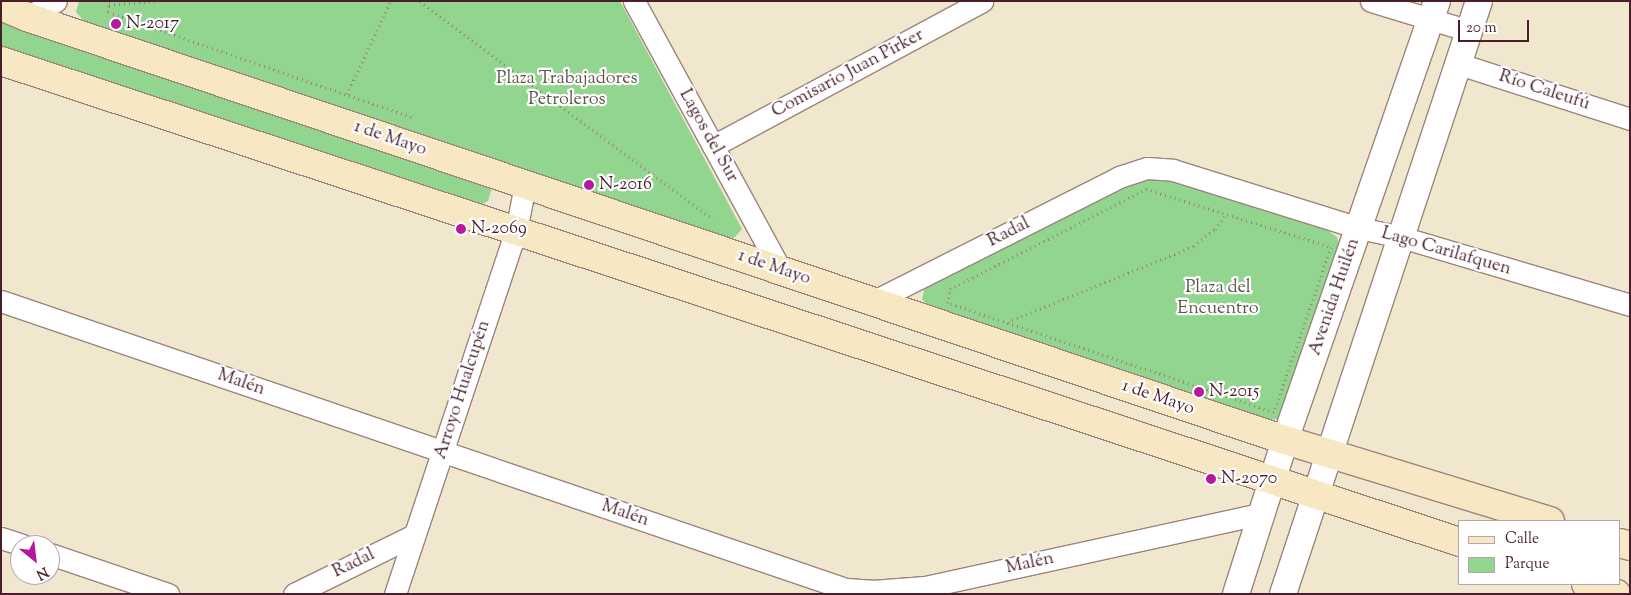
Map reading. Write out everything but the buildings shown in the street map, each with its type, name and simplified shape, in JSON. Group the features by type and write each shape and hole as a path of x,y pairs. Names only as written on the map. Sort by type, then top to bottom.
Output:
{"main road":[{"name":"1 de Mayo","path":"1,6 27,17 1285,440 1547,520"},
{"path":"1,61 1458,541"},
{"path":"1589,585 1616,594"}],"street":[{"path":"27,17 56,1"},
{"name":"Lagos del Sur","path":"634,1 781,271"},
{"name":"Comisario Juan Pirker","path":"713,146 982,1"},
{"path":"1371,1 1434,10 1470,31"},
{"path":"1283,594 1480,1"},
{"name":"Avenida Huilén","path":"1236,594 1285,440 1434,10"},
{"name":"Río Caleufú","path":"1459,64 1630,119"},
{"name":"Lago Carilafquen","path":"1147,168 1173,170 1359,228 1401,237 1628,300"},
{"name":"Radal","path":"872,302 1119,177 1147,168"},
{"name":"Arroyo Hualcupén","path":"395,594 516,231 525,185"},
{"name":"Malén","path":"1,301 827,583 872,592 925,587 1263,513"},
{"name":"Radal","path":"294,594 414,535"},
{"path":"60,557 168,594"}],"path":[{"path":"157,1 109,3 108,12 421,120"},
{"path":"347,94 391,1"},
{"path":"420,1 718,222 699,216"},
{"path":"1146,190 1331,247 1274,412 1006,323 948,303 950,289 1146,190"},
{"path":"1006,323 1194,246 1215,229 1226,214"}],"green space":[{"name":"Plaza Trabajadores Petroleros","path":"79,1 620,1 742,229 734,238 726,237 85,22 76,12"},
{"path":"1,18 492,187 488,201 481,205 1,48"},
{"name":"Plaza del Encuentro","path":"1146,177 1165,178 1327,230 1337,237 1340,248 1282,415 1278,419 1267,420 928,306 922,299 925,287 1127,183"}],"place":[{"name":"N-2017","path":"116,24"},
{"name":"N-2016","path":"589,185"},
{"name":"N-2069","path":"461,229"},
{"name":"N-2015","path":"1199,392"},
{"name":"N-2070","path":"1211,479"}]}
